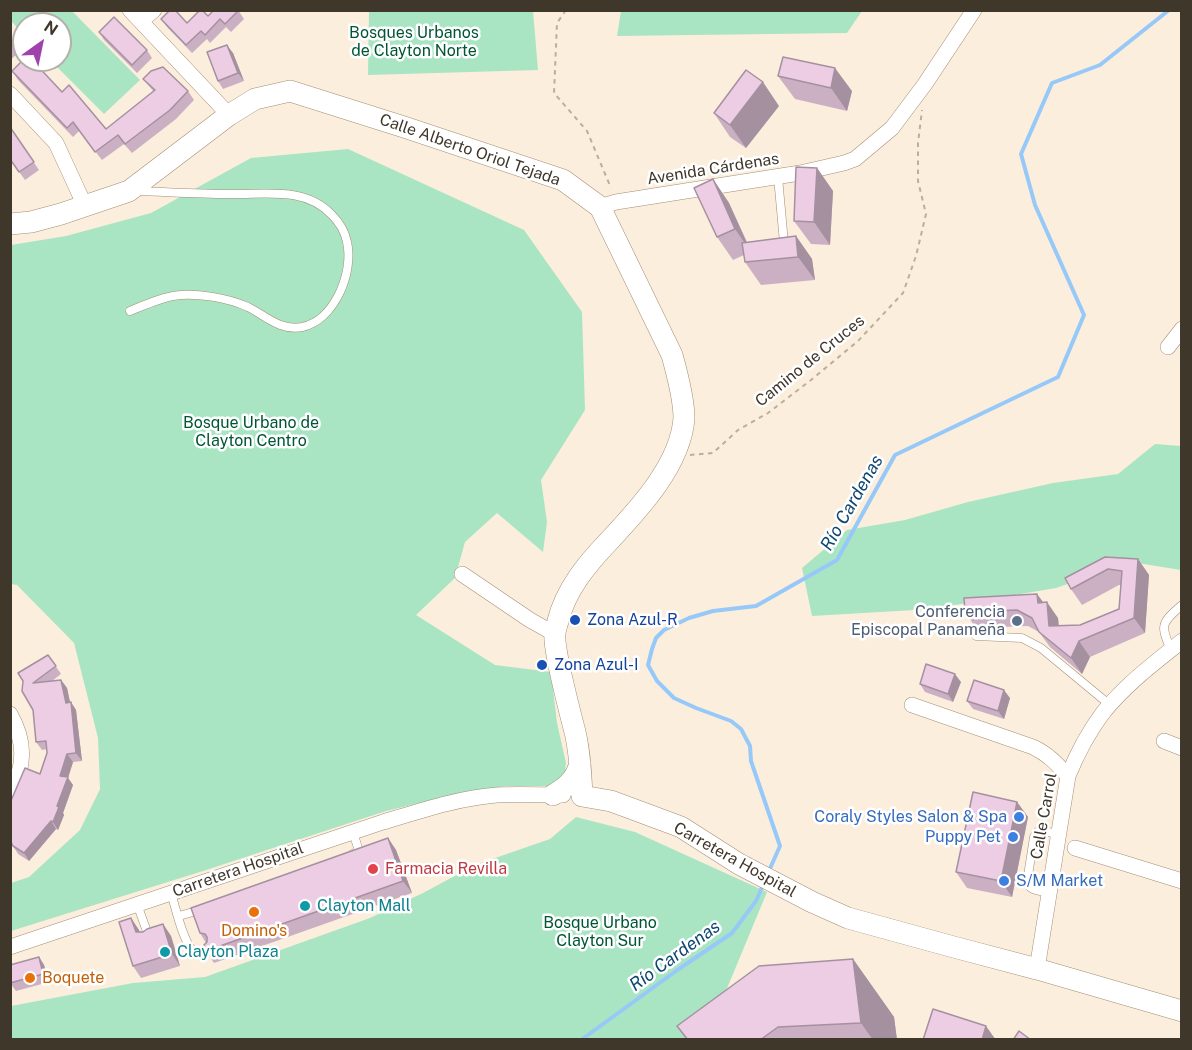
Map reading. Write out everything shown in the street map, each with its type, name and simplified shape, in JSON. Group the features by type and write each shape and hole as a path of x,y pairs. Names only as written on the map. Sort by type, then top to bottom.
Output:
{"street":[{"path":"154,10 136,16 229,115"},
{"name":"Avenida Cárdenas","path":"608,204 812,171 855,159 892,128 925,84 974,10"},
{"name":"Calle Alberto Oriol Tejada","path":"10,224 31,222 129,191 229,115 255,99 291,91 563,180 608,204 667,344 677,373 684,417 677,446 666,470 647,499 591,560 569,591 563,604 555,634 565,695 580,762 582,796"},
{"path":"10,94 56,143 85,206"},
{"path":"1168,347 1182,329"},
{"path":"462,574 555,634"},
{"name":"Calle Carrol","path":"1037,969 1068,776 1085,740 1110,705 1130,684 1176,645"},
{"path":"912,705 1044,752 1068,776"},
{"path":"10,714 17,727 23,753 18,778 10,792"},
{"path":"1164,741 1182,748"},
{"path":"553,795 569,784 580,762"},
{"path":"580,762 591,784 611,801"},
{"name":"Carretera Hospital","path":"10,947 393,819 496,795 582,796 611,801 681,827 739,864 848,918 1182,1011"},
{"path":"1075,848 1182,881"}],"lane":[{"path":"778,177 784,243"},
{"path":"129,191 232,195 274,193 302,197 324,208 336,219 348,244 345,281 333,304 317,321 301,327 276,324 235,302 194,295 172,296 130,311"},
{"path":"1176,645 1163,632 1167,618 1182,605"},
{"path":"976,636 1022,638 1031,642 1110,705"},
{"path":"1049,893 1030,889 1028,886 1034,837 1037,832 1042,831 1059,834"},
{"path":"353,832 358,851"},
{"path":"345,857 367,848"},
{"path":"171,893 192,950 201,953 210,951"},
{"path":"138,904 150,938"},
{"path":"179,916 203,909"}],"path":[{"path":"566,10 557,23 554,93 587,131 608,204"},
{"name":"Camino de Cruces","path":"666,470 685,456 713,453 738,430 768,413 858,341 903,293 916,256 926,214 918,181 918,143 925,84"}],"green space":[{"path":"621,10 862,11 847,33 617,36"},
{"path":"10,11 72,11 140,80 104,114 62,72 72,72 72,12 12,12 11,21"},
{"name":"Bosques Urbanos de Clayton Norte","path":"369,11 533,11 538,70 368,75"},
{"name":"Bosque Urbano de Clayton Centro","path":"348,149 524,230 582,312 585,410 541,480 547,522 543,552 497,513 465,542 455,578 416,615 495,665 551,672 557,723 566,763 564,778 554,786 506,786 466,792 386,811 11,931 11,883 29,877 80,830 100,789 98,738 74,643 17,585 11,584 11,245 66,236 151,213 251,158"},
{"path":"1155,444 1181,446 1181,570 1131,562 1056,588 932,609 812,616 802,568 847,530 905,520 968,502 1053,483 1118,474"},
{"name":"Bosque Urbano Clayton Sur","path":"576,817 635,832 767,892 706,1039 11,1040 11,1006 133,983 205,977 370,918 475,865 550,839"}],"building":[{"path":"170,10 175,10 187,23 200,10 208,16 214,10 238,11 225,24 220,19 205,35 201,31 186,45 161,19"},
{"path":"114,17 147,50 132,65 99,32"},
{"path":"227,45 238,73 218,81 207,52"},
{"path":"783,57 835,68 831,88 778,76"},
{"path":"163,67 188,91 170,110 125,144 118,135 95,152 73,122 67,128 13,72 43,72 62,92 69,85 106,129 155,90 143,79 151,71"},
{"path":"746,70 763,82 730,125 714,113"},
{"path":"10,127 34,162 19,172 10,159"},
{"path":"796,167 817,168 814,222 794,221"},
{"path":"713,179 735,229 717,237 694,188"},
{"path":"796,236 798,257 745,262 742,243"},
{"path":"1105,557 1138,559 1134,618 1079,641 1071,658 1039,632 1032,618 1017,610 965,612 964,598 1037,594 1038,603 1047,602 1049,626 1080,625 1119,609 1122,571 1108,569 1071,589 1065,578"},
{"path":"48,655 56,666 33,683 61,680 66,703 71,702 76,753 67,754 60,776 68,777 53,822 51,821 24,853 13,846 10,840 10,803 25,768 40,774 47,753 46,741 36,742 33,710 22,691 23,681 18,673"},
{"path":"926,664 955,674 948,694 920,684"},
{"path":"974,680 1004,690 998,711 967,701"},
{"path":"973,792 1017,802 1001,881 956,872"},
{"name":"Clayton Mall","path":"388,838 403,881 206,951 204,945 207,937 200,933 191,908"},
{"path":"131,918 136,932 143,932 163,924 172,954 133,966 119,922"},
{"path":"39,957 43,974 10,983 10,965"},
{"path":"853,959 861,1023 778,1027 760,1040 688,1040 677,1026 759,966"},
{"path":"933,1009 986,1026 982,1040 923,1040"},
{"path":"1019,1031 1031,1040 1013,1040"}],"waterway":[{"name":"Río Cardenas","path":"768,873 780,846 751,761 750,746 741,729 731,721 674,698 657,681 648,665 656,638 664,630 689,618 713,611 756,606 837,560 895,455 1058,377 1084,315 1035,205 1021,154 1052,83 1100,65 1169,10"},
{"name":"Río Cardenas","path":"581,1040 732,933 756,901 763,885"}],"place":[{"name":"Zona Azul-R","path":"575,620"},
{"name":"Conferencia Episcopal Panameña","path":"1017,621"},
{"name":"Zona Azul-I","path":"542,665"},
{"name":"Coraly Styles Salon & Spa","path":"1019,817"},
{"name":"Puppy Pet","path":"1013,837"},
{"name":"Farmacia Revilla","path":"373,869"},
{"name":"S/M Market","path":"1004,881"},
{"name":"Clayton Mall","path":"305,906"},
{"name":"Domino's","path":"254,912"},
{"name":"Clayton Plaza","path":"165,952"},
{"name":"Boquete","path":"30,978"}]}
